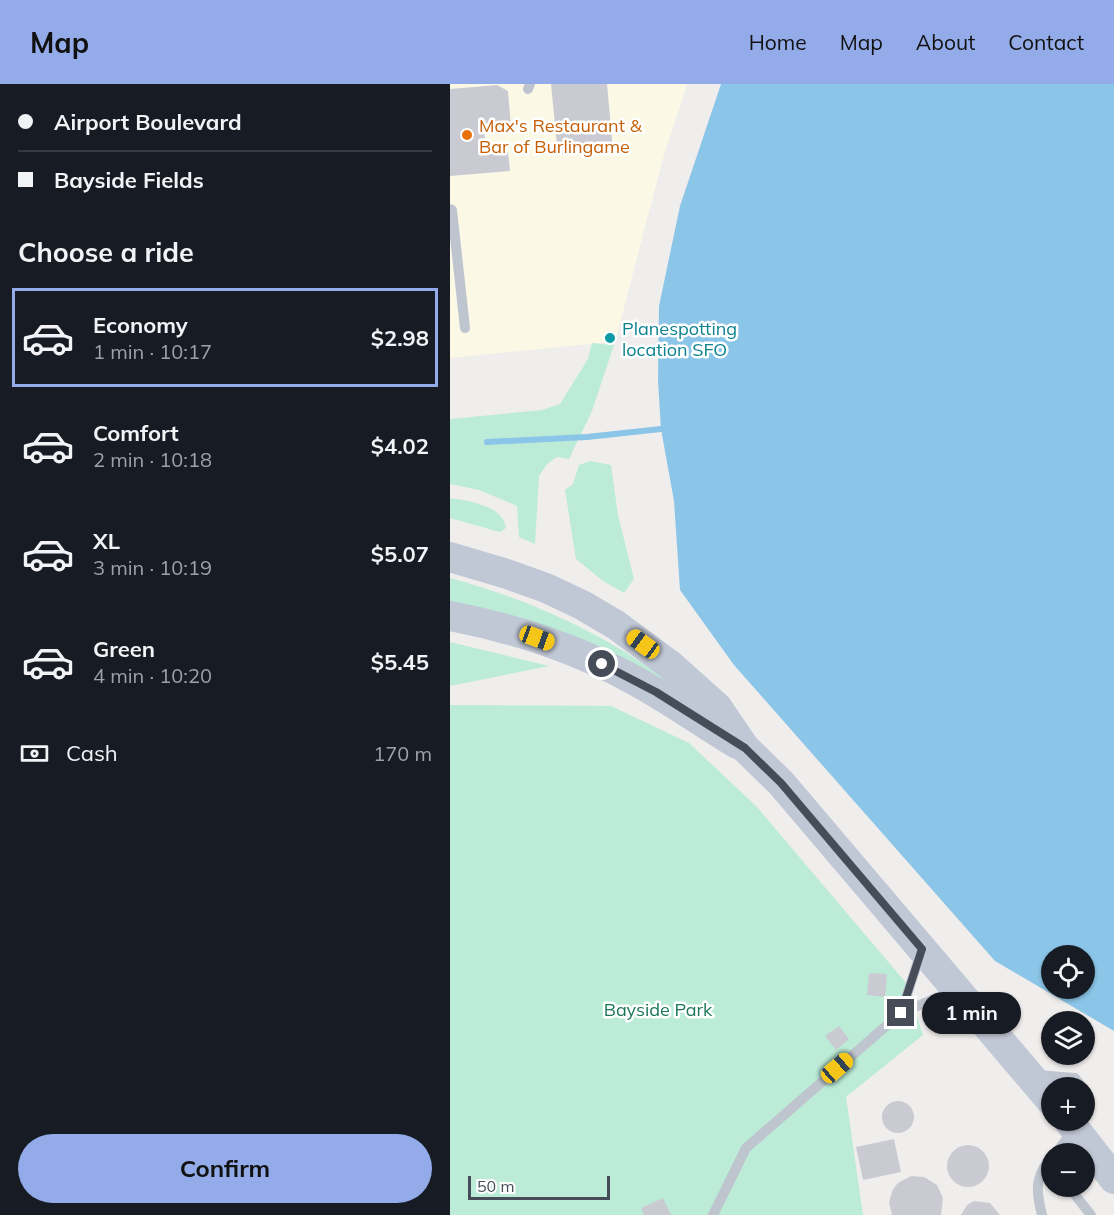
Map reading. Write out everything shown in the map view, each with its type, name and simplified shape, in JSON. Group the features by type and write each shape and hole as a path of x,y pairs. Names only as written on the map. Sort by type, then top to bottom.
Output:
{"main road":[{"path":"450,557 546,588 582,605 616,625 670,665 717,707 745,748 781,783 1041,1089"},
{"path":"450,616 527,635 584,656 647,687 745,748"},
{"path":"1076,1131 1114,1179"}],"lane":[{"path":"450,209 452,210 465,328"},
{"path":"901,1013 922,949"},
{"path":"713,1215 746,1148 901,1013 956,989"},
{"path":"1029,1075 1060,1077"},
{"path":"1041,1174 1037,1188 1042,1215"},
{"path":"1077,1197 1091,1215"}],"shaded area":[{"path":"450,84 687,84 662,162 617,335 611,342 450,358"}],"green space":[{"path":"592,343 614,345 592,411 569,459 557,457 547,464 539,476 535,544 519,537 517,506 479,490 450,484 450,419 542,410 560,404 588,359"},
{"path":"590,461 611,465 618,515 634,579 624,593 603,581 576,559 565,490 573,484 579,465"},
{"path":"450,498 492,509 499,514 506,528 500,532 450,518"},
{"path":"450,578 491,590 570,622 634,657 706,710 450,606"},
{"path":"450,642 549,666 450,686"},
{"name":"Bayside Park","path":"450,705 611,706 689,743 757,807 907,984 923,1035 846,1097 863,1215 450,1215"}],"water":[{"path":"721,84 1114,84 1114,1031 1095,1020 1095,1011 1080,1011 1060,999 1095,999 1095,945 1041,945 1041,988 995,961 734,665 680,590 674,501 661,429 658,381 659,306 680,206"}],"building":[{"path":"551,84 607,84 613,150 558,155"},
{"name":"Max's Restaurant & Bar of Burlingame","path":"497,85 508,91 511,127 484,129 485,141 479,141 481,155 508,152 510,171 450,176 450,89"},
{"path":"869,973 887,974 885,997 867,995"},
{"path":"839,1026 849,1039 836,1050 825,1036"},
{"path":"898,1101 909,1106 914,1117 909,1128 898,1133 887,1128 882,1117 887,1106"},
{"path":"894,1139 901,1172 863,1180 856,1147"},
{"path":"968,1145 983,1151 989,1166 983,1181 968,1187 953,1181 947,1166 953,1151"},
{"path":"911,1176 924,1177 937,1185 943,1198 941,1215 892,1215 889,1202 893,1189 898,1183"},
{"path":"663,1198 671,1215 644,1215 641,1208"},
{"path":"974,1201 990,1203 1000,1215 961,1215 967,1205"}],"waterway":[{"path":"487,442 587,437 661,429"}],"place":[{"name":"Max's Restaurant & Bar of Burlingame","path":"467,135"},
{"name":"Planespotting location SFO","path":"610,338"}],"route":[{"path":"602,664 656,692 745,748 781,783 922,949 901,1013"}]}
